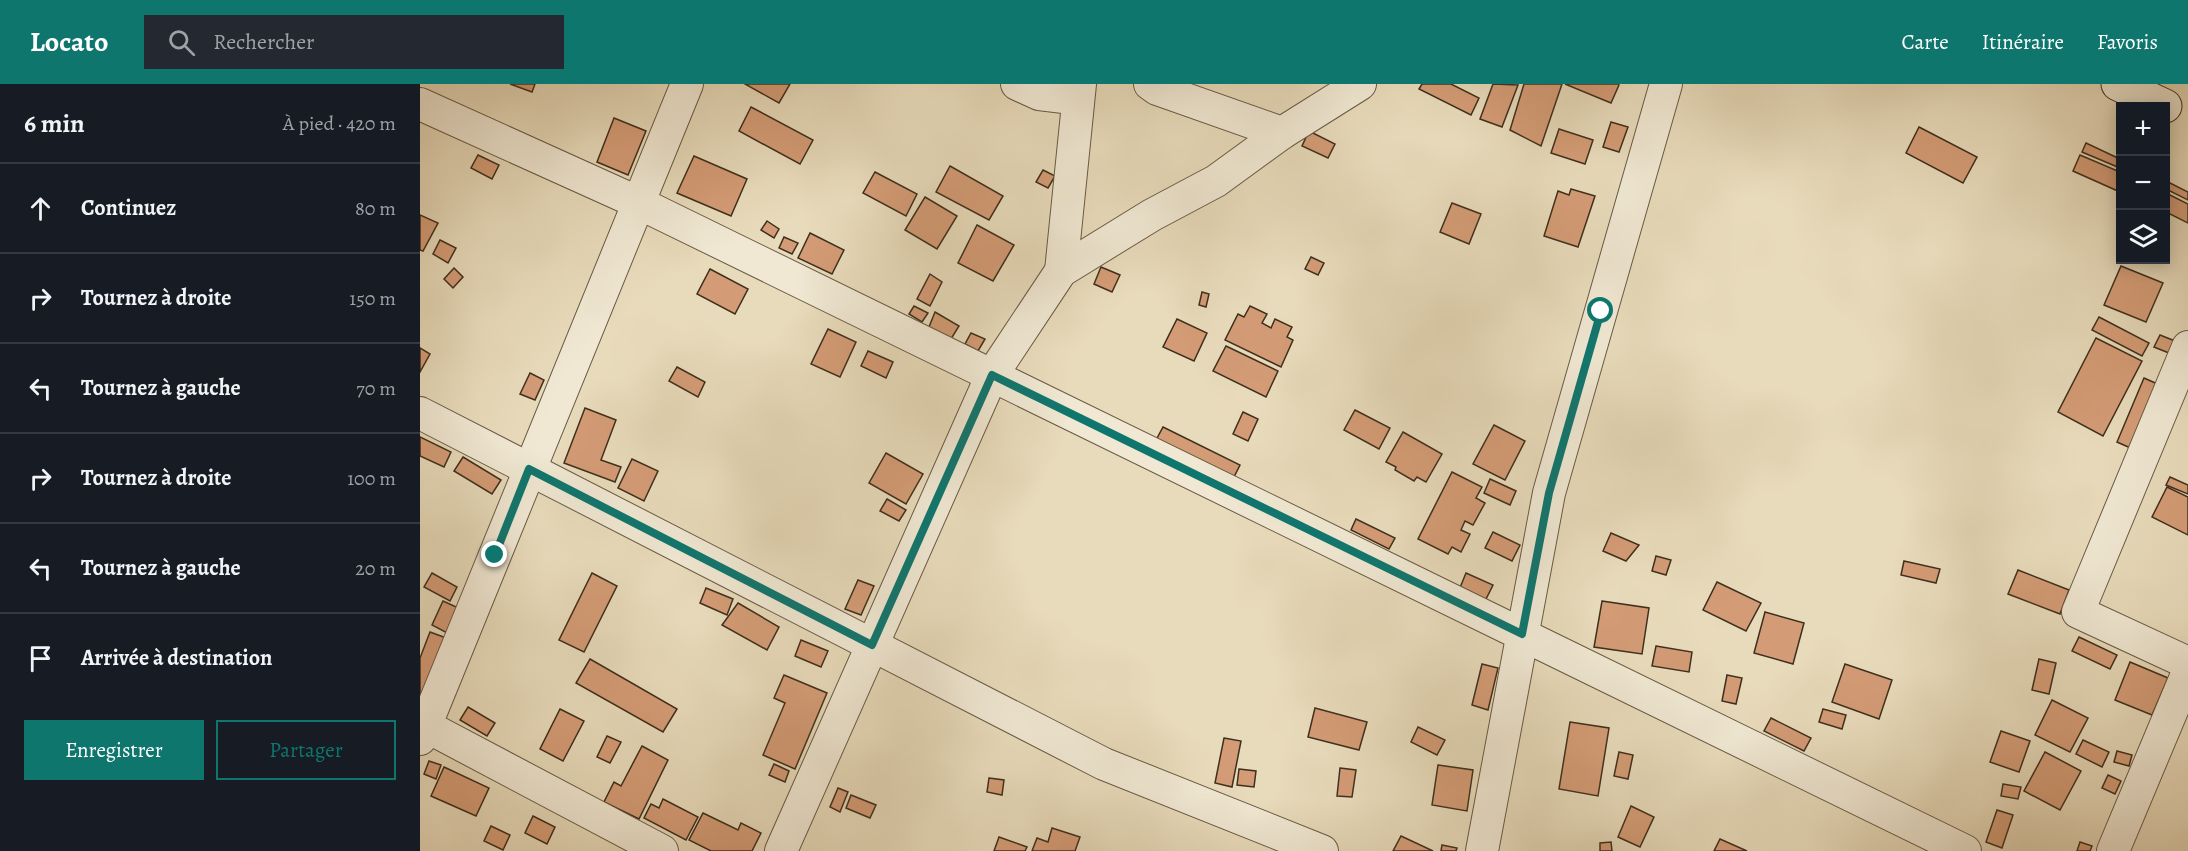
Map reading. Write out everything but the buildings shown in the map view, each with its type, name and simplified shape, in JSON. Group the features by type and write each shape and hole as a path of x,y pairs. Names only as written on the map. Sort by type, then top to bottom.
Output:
{"main road":[{"path":"2118,84 2155,102"},
{"path":"2170,109 2188,117"}],"street":[{"path":"662,851 422,729 687,84"},
{"path":"1017,84 1039,94 1064,97 1079,84"},
{"path":"1060,271 1079,84"},
{"path":"1150,84 1157,89 1282,132"},
{"path":"781,851 992,375 1060,271 1152,215 1216,181 1282,132 1360,84"},
{"path":"1482,851 1549,493 1666,84"},
{"path":"420,104 637,202 1965,851"},
{"path":"2188,347 2078,612 2188,663"},
{"path":"420,413 1104,764 1322,851"},
{"path":"2113,851 2188,672"}],"route":[{"path":"495,555 529,469 872,645 992,375 1522,634 1549,493 1601,311"}]}
